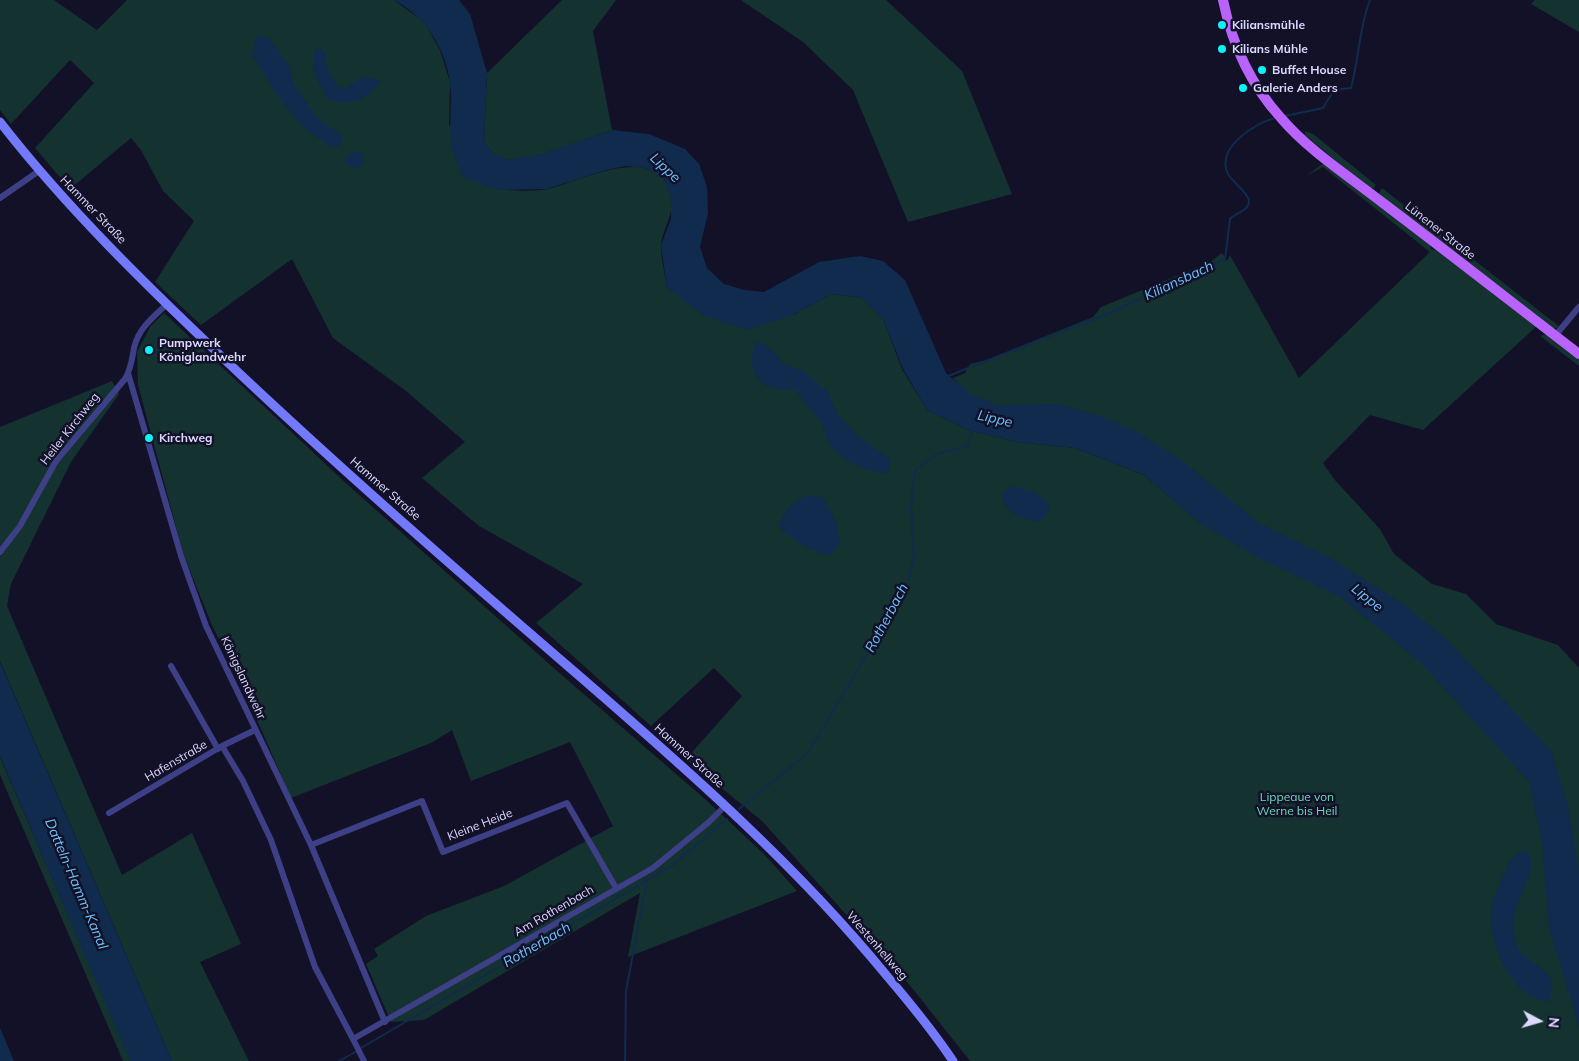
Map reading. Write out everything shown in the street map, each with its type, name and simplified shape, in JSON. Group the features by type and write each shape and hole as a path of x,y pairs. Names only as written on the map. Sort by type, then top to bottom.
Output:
{"main road":[{"name":"Lünener Straße","path":"1223,0 1230,26 1246,67 1264,97 1288,126 1579,354"},
{"name":"Hammer Straße","path":"0,122 39,171 167,304 304,434 725,806 774,854"},
{"name":"Westenhellweg","path":"774,854 834,915 876,963 953,1061"}],"street":[{"path":"0,198 39,171"},
{"name":"Königslandwehr","path":"167,304 142,330 134,347 128,373 181,556 206,626 312,845 385,1022"},
{"path":"1555,336 1579,307"},
{"name":"Heiler Kirchweg","path":"0,552 20,526 56,461 128,373"},
{"path":"171,666 242,781 270,840 316,967 364,1061"},
{"name":"Hafenstraße","path":"109,812 255,730"},
{"name":"Kleine Heide","path":"312,845 422,801 443,852 567,803 616,888"},
{"name":"Am Rothenbach","path":"385,1022 665,859 725,806"},
{"path":"353,1039 385,1022"}],"green space":[{"name":"Lippeaue von Werne bis Heil","path":"0,0 54,0 97,30 127,0 394,0 424,22 440,50 450,82 449,125 499,190 530,191 548,189 618,168 637,167 652,171 664,180 671,198 671,211 661,246 667,287 793,315 831,294 862,298 883,319 902,369 927,410 968,430 1017,442 1075,448 1144,475 1174,501 1194,484 994,422 953,378 965,373 970,364 986,360 1093,317 1101,307 1210,262 1222,253 1227,261 1230,255 1299,378 1430,252 1323,167 1306,176 1325,162 1430,243 1431,249 1440,251 1537,326 1423,430 1370,415 1323,463 1334,479 1380,529 1394,554 1432,584 1466,594 1496,624 1558,645 1579,668 1579,1061 970,1061 913,989 762,821 686,759 742,696 714,668 651,726 536,623 583,584 479,526 422,478 465,442 406,391 333,338 292,259 201,325 155,282 194,221 163,191 141,150 131,138 70,189 35,148 94,83 70,60 11,124 0,110"},
{"path":"562,0 616,0 593,31 612,130 530,158 508,160 500,158 484,142 487,73"},
{"path":"741,0 886,0 962,71 1012,194 908,222 853,90 803,42"},
{"path":"1535,0 1579,0 1579,32 1531,4"},
{"path":"1305,131 1313,134 1376,185 1374,188 1369,188 1305,135"},
{"path":"1382,188 1560,327 1553,329 1378,195"},
{"path":"164,313 348,485 556,670 705,799 764,854 797,891 628,957 640,893 424,1020 391,1022 366,964 378,956 374,949 426,916 504,886 613,826 570,742 471,781 452,730 431,743 291,798 251,706 211,623 183,553 138,385 137,352 150,327"},
{"path":"1546,334 1579,359 1579,366 1540,336"},
{"path":"112,381 119,394 71,462 11,584 7,606 122,875 192,833 241,944 200,962 249,1061 172,1061 0,661 0,427"},
{"path":"0,757 131,1061 123,1061 0,775"}],"water":[{"name":"Lippe","path":"394,0 459,0 470,14 487,73 484,142 493,153 508,160 542,154 612,130 649,134 685,149 699,164 707,187 708,213 700,247 707,268 724,284 744,290 764,292 819,262 860,256 883,261 905,280 946,373 971,394 997,405 1059,404 1098,415 1136,431 1181,460 1259,523 1332,559 1403,604 1443,636 1551,750 1567,802 1579,870 1579,1026 1549,928 1542,842 1529,782 1422,664 1340,597 1257,557 1199,523 1144,475 1075,448 1017,442 968,430 927,410 903,369 883,319 862,298 831,294 793,315 747,330 705,316 667,288 661,245 671,219 671,197 664,179 646,168 626,166 606,170 547,189 499,190 463,177 455,159 451,143 450,83 444,58 432,34 424,24"},
{"path":"257,36 269,38 291,68 293,83 319,120 342,135 342,144 333,148 303,127 277,95 252,55"},
{"path":"321,48 326,55 327,68 337,85 346,89 363,76 381,81 369,94 351,102 327,99 313,70 314,51"},
{"path":"351,151 363,153 364,164 355,169 344,163"},
{"path":"757,342 766,345 783,363 804,372 828,392 838,415 858,436 891,460 888,473 865,469 841,456 830,445 819,420 796,390 768,387 757,378 752,364 752,356"},
{"path":"1012,486 1034,491 1051,506 1042,521 1020,517 1003,503 1003,493"},
{"path":"810,495 823,498 836,520 840,544 830,556 803,545 779,527 786,511 798,500"},
{"name":"Datteln-Hamm-Kanal","path":"0,662 172,1061 130,1061 0,756"},
{"path":"1525,850 1530,858 1531,866 1514,917 1516,944 1527,958 1548,974 1552,981 1549,1001 1535,998 1512,979 1497,949 1493,933 1491,918 1494,897 1507,867 1517,854"},
{"path":"0,1028 14,1061 0,1061"}],"waterway":[{"name":"Kiliansbach","path":"1285,116 1323,108 1334,90 1351,88 1366,11 1370,0"},
{"name":"Kiliansbach","path":"948,376 1110,313 1225,259 1230,219 1244,210 1249,201 1246,194 1228,174 1225,164 1227,155 1232,146 1248,131 1257,125 1275,118"},
{"name":"Rotherbach","path":"739,809 808,753 906,589 914,557 911,507 915,470 937,454 967,446 973,430"},
{"name":"Rotherbach","path":"361,1048 673,865 727,819"},
{"path":"625,1061 626,991 647,880"},
{"name":"Rotherbach","path":"339,1061 357,1051"}],"place":[{"name":"Kiliansmühle","path":"1222,25"},
{"name":"Kilians Mühle","path":"1222,49"},
{"name":"Buffet House","path":"1262,70"},
{"name":"Galerie Anders","path":"1243,88"},
{"name":"Pumpwerk Königlandwehr","path":"149,350"},
{"name":"Kirchweg","path":"149,438"}]}
